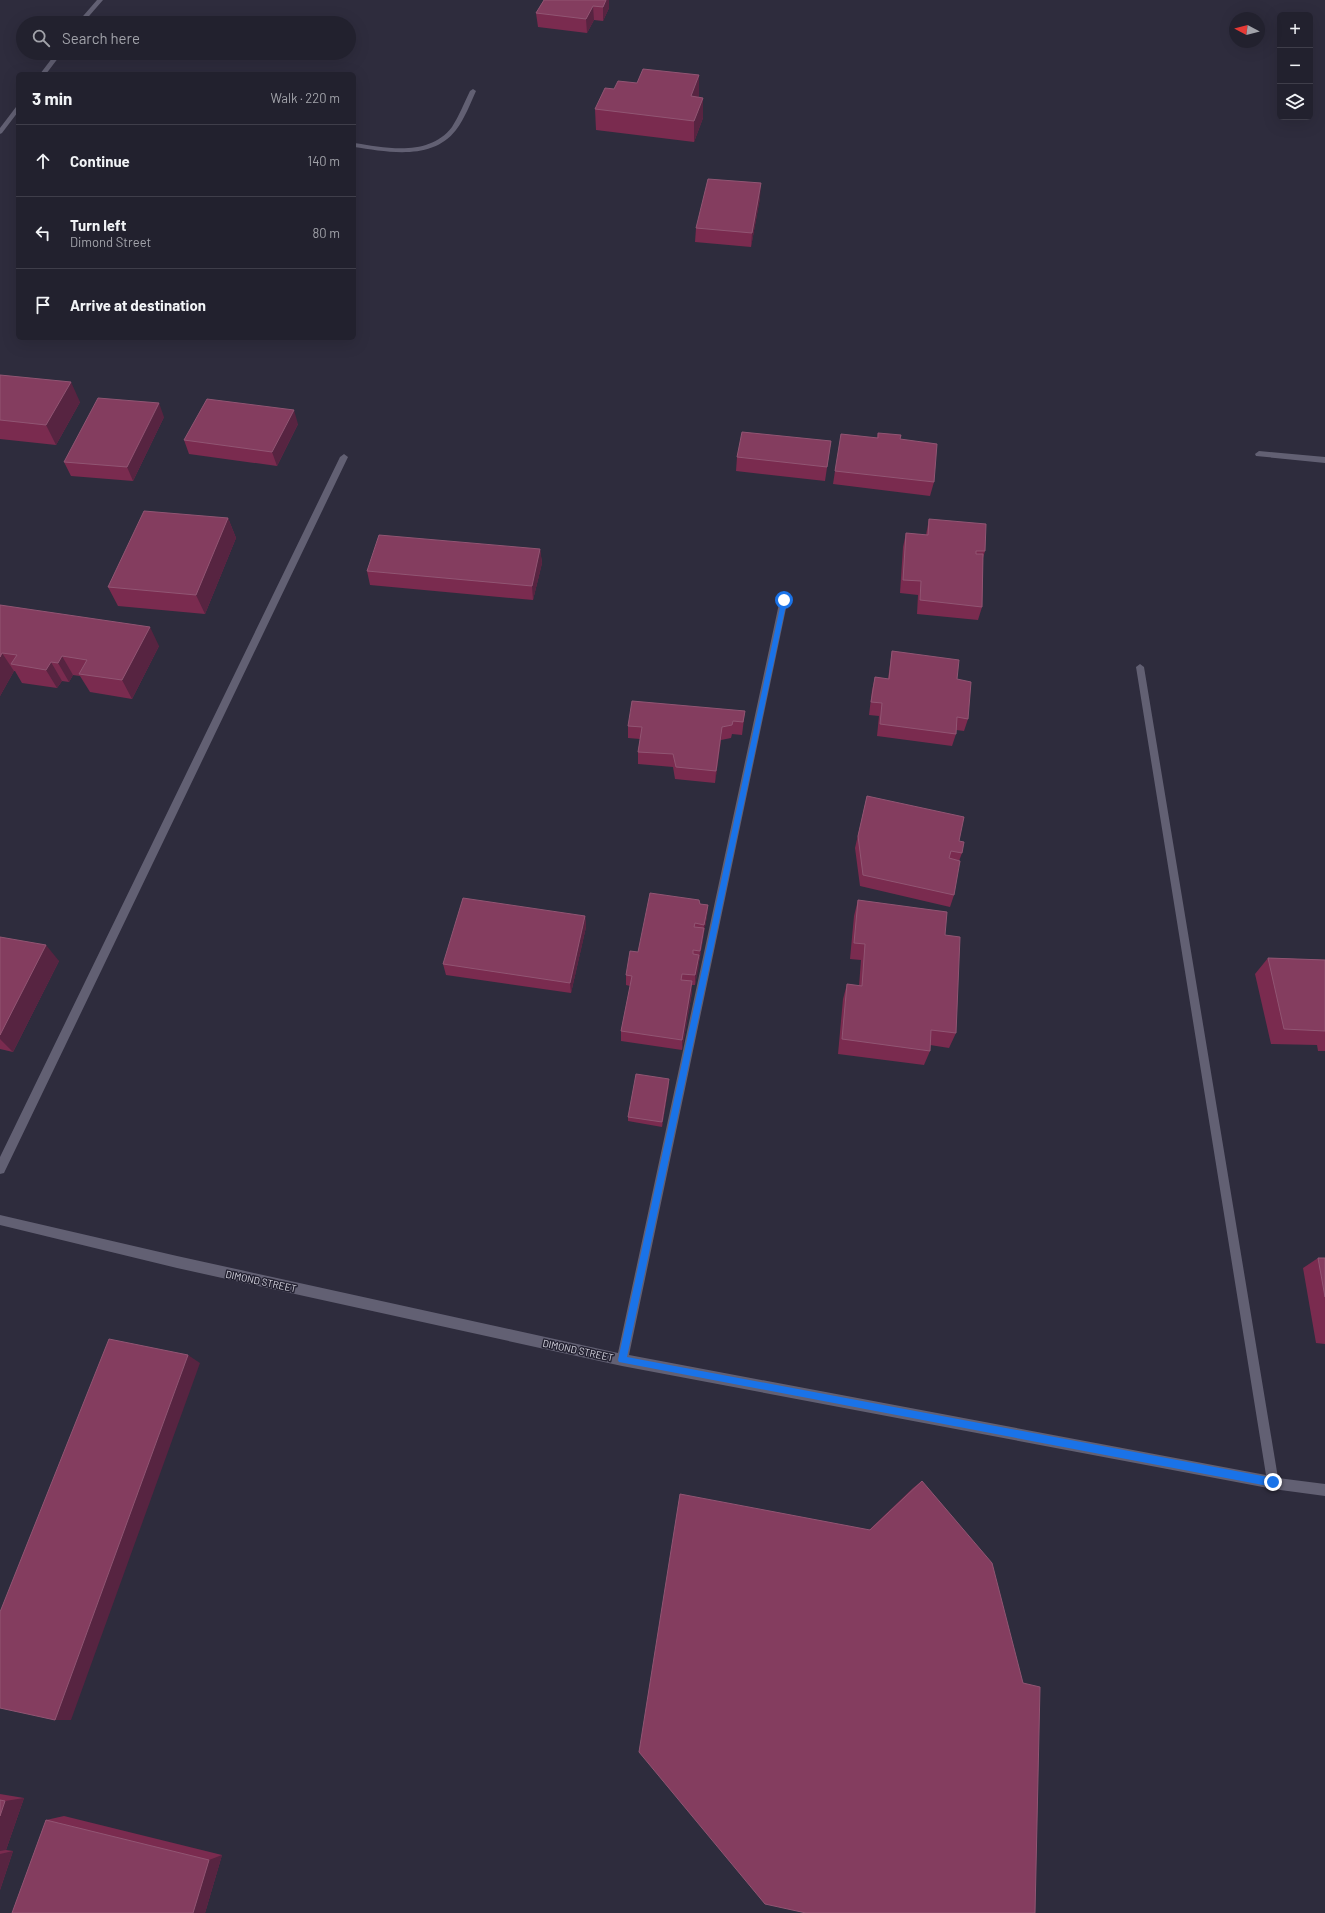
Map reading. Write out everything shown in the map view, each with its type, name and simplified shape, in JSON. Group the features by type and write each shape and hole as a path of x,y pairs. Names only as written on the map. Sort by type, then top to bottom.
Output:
{"street":[{"path":"86,16 100,0"},
{"path":"45,72 54,60"},
{"path":"356,145 418,150 438,142 452,130 473,91"},
{"path":"0,132 16,111"},
{"path":"1259,454 1325,460"},
{"path":"0,1169 344,457"},
{"path":"622,1360 784,600"},
{"path":"1140,668 1273,1482"},
{"name":"DIMOND STREET","path":"0,1220 177,1262 622,1360 1273,1482 1325,1490"}],"building":[{"path":"544,0 606,0 603,7 593,6 586,19 536,13"},
{"path":"643,69 699,75 691,96 703,98 694,121 595,109 605,88 614,89 618,81 637,83"},
{"path":"708,179 761,183 752,233 696,228"},
{"path":"0,375 71,382 46,425 0,420"},
{"path":"98,398 159,403 127,467 64,462"},
{"path":"207,399 294,410 272,452 184,440"},
{"path":"742,432 831,441 827,467 737,457"},
{"path":"878,433 901,435 900,439 937,444 934,482 835,471 841,434 878,438"},
{"path":"144,511 228,518 196,595 108,587"},
{"path":"929,519 986,524 985,551 976,551 976,554 983,554 982,607 920,600 921,581 903,580 906,533 928,535"},
{"path":"379,535 540,549 532,586 367,571"},
{"path":"0,605 150,627 122,680 79,674 87,660 62,656 58,663 51,662 46,670 11,664 17,655 2,653 0,657"},
{"path":"892,651 959,660 957,679 971,682 968,719 957,717 956,734 880,724 882,703 871,702 875,677 889,679"},
{"path":"632,701 745,711 743,722 733,721 732,725 722,727 716,771 676,767 673,754 638,752 642,727 628,726"},
{"path":"867,796 964,817 959,841 964,842 962,853 951,851 949,858 960,861 954,895 863,875 858,836"},
{"path":"650,893 699,900 700,904 708,905 704,925 695,923 694,927 704,928 700,951 693,950 693,954 699,955 695,975 682,974 681,980 692,981 682,1040 621,1031 632,976 626,975 630,951 638,952"},
{"path":"463,898 585,916 570,983 443,964"},
{"path":"858,900 947,912 945,935 960,937 956,1033 931,1030 930,1051 842,1039 847,984 862,986 865,944 854,943"},
{"path":"0,937 46,945 0,1035"},
{"path":"1268,958 1325,960 1325,1031 1284,1029"},
{"path":"636,1074 669,1079 662,1122 628,1117"},
{"path":"1318,1258 1325,1258 1325,1297"},
{"path":"109,1339 188,1355 55,1720 0,1708 0,1612"},
{"path":"922,1481 992,1563 1023,1683 1040,1687 1035,1913 806,1913 765,1904 639,1752 680,1494 870,1530"},
{"path":"0,1800 5,1801 0,1816"},
{"path":"46,1820 209,1860 193,1913 12,1913"}],"route":[{"path":"784,600 622,1360 1273,1482"}]}
